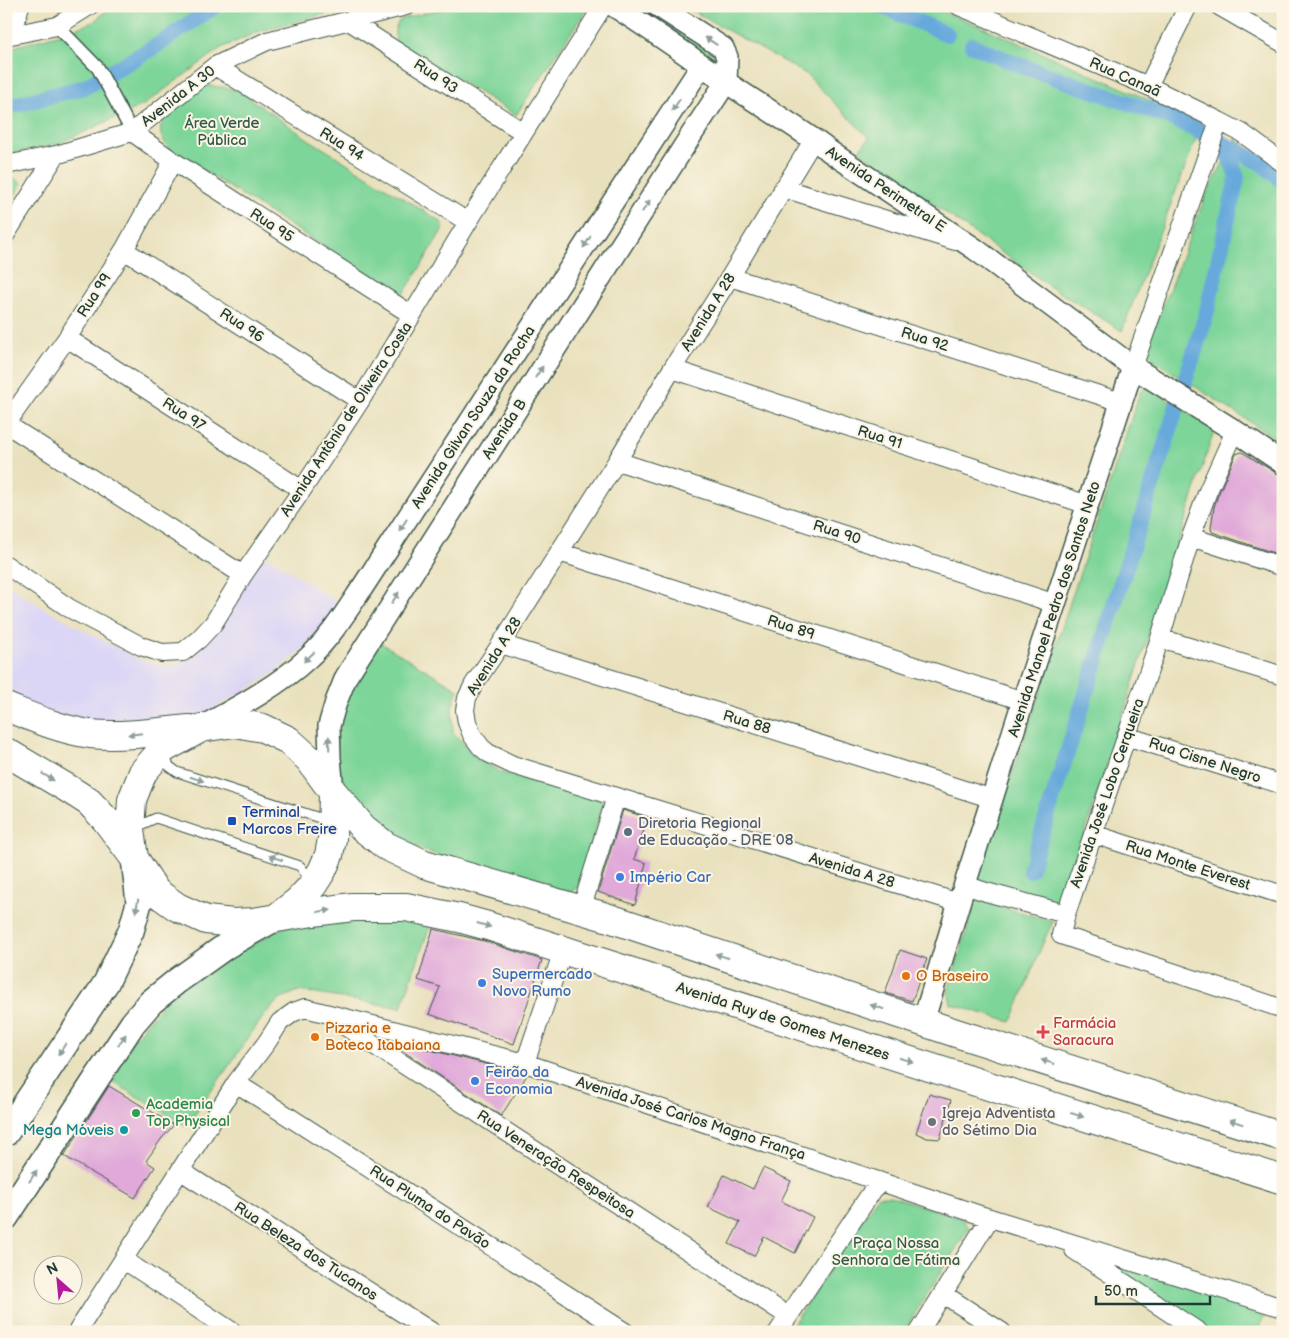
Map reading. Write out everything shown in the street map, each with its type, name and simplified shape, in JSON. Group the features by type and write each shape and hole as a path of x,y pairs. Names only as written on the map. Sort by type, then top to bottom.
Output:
{"main road":[{"path":"6,707 54,726 90,734 126,735 235,723 263,728 288,740 310,759 333,792 363,828 386,846 424,864 581,910 1274,1134 1249,1169"},
{"path":"6,1133 106,983 131,931 138,903 130,830 132,800 143,772 163,749 201,728"},
{"name":"Avenida Ruy de Gomes Menezes","path":"6,752 89,802 106,820 156,892 177,907 206,920 234,923 253,922 353,907 406,907 459,918 1283,1180"},
{"path":"6,1217 133,1023 151,1002 226,946 276,918 298,901 313,885 329,855 334,822 333,792"},
{"path":"658,981 673,940"}],"street":[{"path":"8,32 20,6"},
{"path":"8,32 57,26 89,6"},
{"name":"Avenida A 30","path":"6,165 56,155 132,132 215,66 267,41 406,6"},
{"name":"Avenida Antônio de Oliveira Costa","path":"6,565 69,608 141,646 162,653 183,652 199,639 213,624 243,575 302,490 360,401 523,132 603,6"},
{"path":"614,6 657,33 702,65"},
{"path":"658,6 723,48 727,57 726,82"},
{"name":"Rua Canaã","path":"958,6 1148,86 1218,125 1242,133 1283,163"},
{"path":"1148,86 1188,6"},
{"path":"1220,6 1283,43"},
{"name":"Rua 93","path":"349,21 523,132"},
{"path":"57,26 98,68 132,132"},
{"name":"Avenida Perimetral E","path":"702,65 968,244 1133,367"},
{"name":"Avenida Gilvan Souza da Rocha","path":"201,728 242,705 308,659 334,630 702,65"},
{"name":"Rua 94","path":"215,66 468,222"},
{"name":"Avenida B","path":"333,792 329,726 346,677 726,82"},
{"path":"1218,125 1133,367 1235,431 1283,464"},
{"name":"Rua 95","path":"132,132 173,161 412,316"},
{"name":"Avenida A 28","path":"814,139 617,461 474,684 467,698 465,710 467,722 472,735 481,747 488,753 513,765 616,797 962,894 986,892 1066,914"},
{"path":"6,234 56,155"},
{"name":"Rua 99","path":"6,424 67,338 124,250 173,161"},
{"path":"783,188 968,244"},
{"name":"Rua 96","path":"124,250 360,401"},
{"name":"Rua 92","path":"730,276 1121,402"},
{"name":"Rua 97","path":"67,338 302,490"},
{"name":"Avenida Manoel Pedro dos Santos Neto","path":"923,1022 1023,701 1133,367"},
{"name":"Rua 91","path":"672,369 1088,505"},
{"path":"6,424 243,575"},
{"name":"Avenida José Lobo Cerqueira","path":"1235,431 1208,491 1191,537 1160,638 1066,914 1061,935 1283,1009"},
{"name":"Rua 90","path":"617,461 1056,604"},
{"path":"1191,537 1283,567"},
{"name":"Rua 89","path":"559,552 1023,701"},
{"path":"1160,638 1283,676"},
{"name":"Rua 88","path":"501,644 992,799"},
{"name":"Rua Cisne Negro","path":"1126,736 1283,785"},
{"path":"581,910 616,797"},
{"name":"Rua Monte Everest","path":"1093,834 1283,895"},
{"path":"525,1063 563,950"},
{"name":"Avenida José Carlos Magno França","path":"77,1332 236,1083 280,1022 287,1015 305,1008 525,1063 990,1218 1283,1308"},
{"name":"Rua Veneração Respeitosa","path":"324,1012 788,1316"},
{"name":"Rua Pluma do Pavão","path":"236,1083 625,1332"},
{"name":"Rua Beleza dos Tucanos","path":"181,1171 432,1332"},
{"path":"778,1332 879,1181"},
{"path":"919,1332 990,1218"},
{"path":"1056,1239 1199,1332"},
{"path":"124,1260 233,1332"},
{"path":"943,1294 1002,1332"}],"lane":[{"path":"163,749 169,766 177,772 334,822"},
{"path":"130,830 156,818 300,866 313,885"}],"shaded area":[{"path":"268,557 339,603 304,648 274,673 209,711 181,721 109,728 6,700 6,584 44,608 115,647 141,660 164,666 181,663 197,654 208,641 260,560"}],"green space":[{"path":"113,6 355,6 260,31 221,48 145,104 58,144 6,155 6,49 61,34 93,22"},
{"path":"453,6 588,7 516,115 396,42 395,30 401,19"},
{"path":"620,6 645,6 665,18 713,54 717,65"},
{"path":"684,6 927,6 978,25 1202,123 1122,331 1049,286 858,151 869,138 806,74"},
{"name":"Área Verde Pública","path":"204,85 239,91 308,139 440,221 444,227 402,296 169,149 161,135 161,127 164,120 175,106"},
{"path":"1236,139 1283,174 1283,443 1144,354 1207,193"},
{"path":"9,176 22,183 6,210 6,177"},
{"path":"1145,388 1151,389 1211,428 1213,434 1062,904 976,879 1140,392"},
{"path":"376,640 458,689 452,707 453,732 474,756 502,773 604,801 578,887 565,894 486,874 377,832 345,787 336,759 337,727 346,694"},
{"path":"977,897 993,904 1053,922 1011,1022 951,1004 948,991"},
{"path":"365,916 431,923 401,1008 299,991 286,996 273,1006 260,1021 187,1126 104,1077 174,989 286,926"},
{"name":"Praça Nossa Senhora de Fátima","path":"878,1196 891,1196 962,1219 969,1228 903,1332 788,1332"},
{"path":"1099,1258 1268,1311 1256,1332 1211,1332"}],"building":[{"path":"1242,452 1276,473 1283,475 1283,556 1212,532 1214,507 1218,495 1236,454"},
{"name":"Império Car","path":"623,810 648,818 634,859 646,863 635,905 598,892"},
{"name":"Supermercado Novo Rumo","path":"433,929 484,941 542,960 514,1044 429,1014 440,987 418,980"},
{"name":"O Braseiro","path":"900,950 927,959 912,1001 885,993"},
{"path":"390,1040 527,1075 501,1116 389,1042"},
{"path":"109,1086 174,1125 146,1161 155,1167 135,1198 64,1156"},
{"name":"Igreja Adventista do Sétimo Dia","path":"929,1094 951,1100 940,1139 927,1138 916,1133"},
{"path":"763,1168 791,1181 781,1201 813,1217 795,1253 764,1237 754,1256 729,1244 740,1222 708,1207 724,1175 753,1189"}],"waterway":[{"path":"6,107 85,87 156,46 215,6"},
{"path":"881,6 947,34"},
{"path":"972,45 1016,64 1172,118 1226,145 1237,178 1206,315 1030,870"},
{"path":"1226,145 1261,163 1283,181"}],"place":[{"name":"Terminal Marcos Freire","path":"232,821"},
{"name":"Diretoria Regional de Educação - DRE 08","path":"628,832"},
{"name":"Império Car","path":"620,877"},
{"name":"O Braseiro","path":"906,976"},
{"name":"Supermercado Novo Rumo","path":"482,983"},
{"name":"Farmácia Saracura","path":"1043,1032"},
{"name":"Pizzaria e Boteco Itabaiana","path":"315,1037"},
{"name":"Feirão da Economia","path":"475,1081"},
{"name":"Academia Top Physical","path":"136,1113"},
{"name":"Igreja Adventista do Sétimo Dia","path":"932,1122"},
{"name":"Mega Móveis","path":"124,1130"}]}
